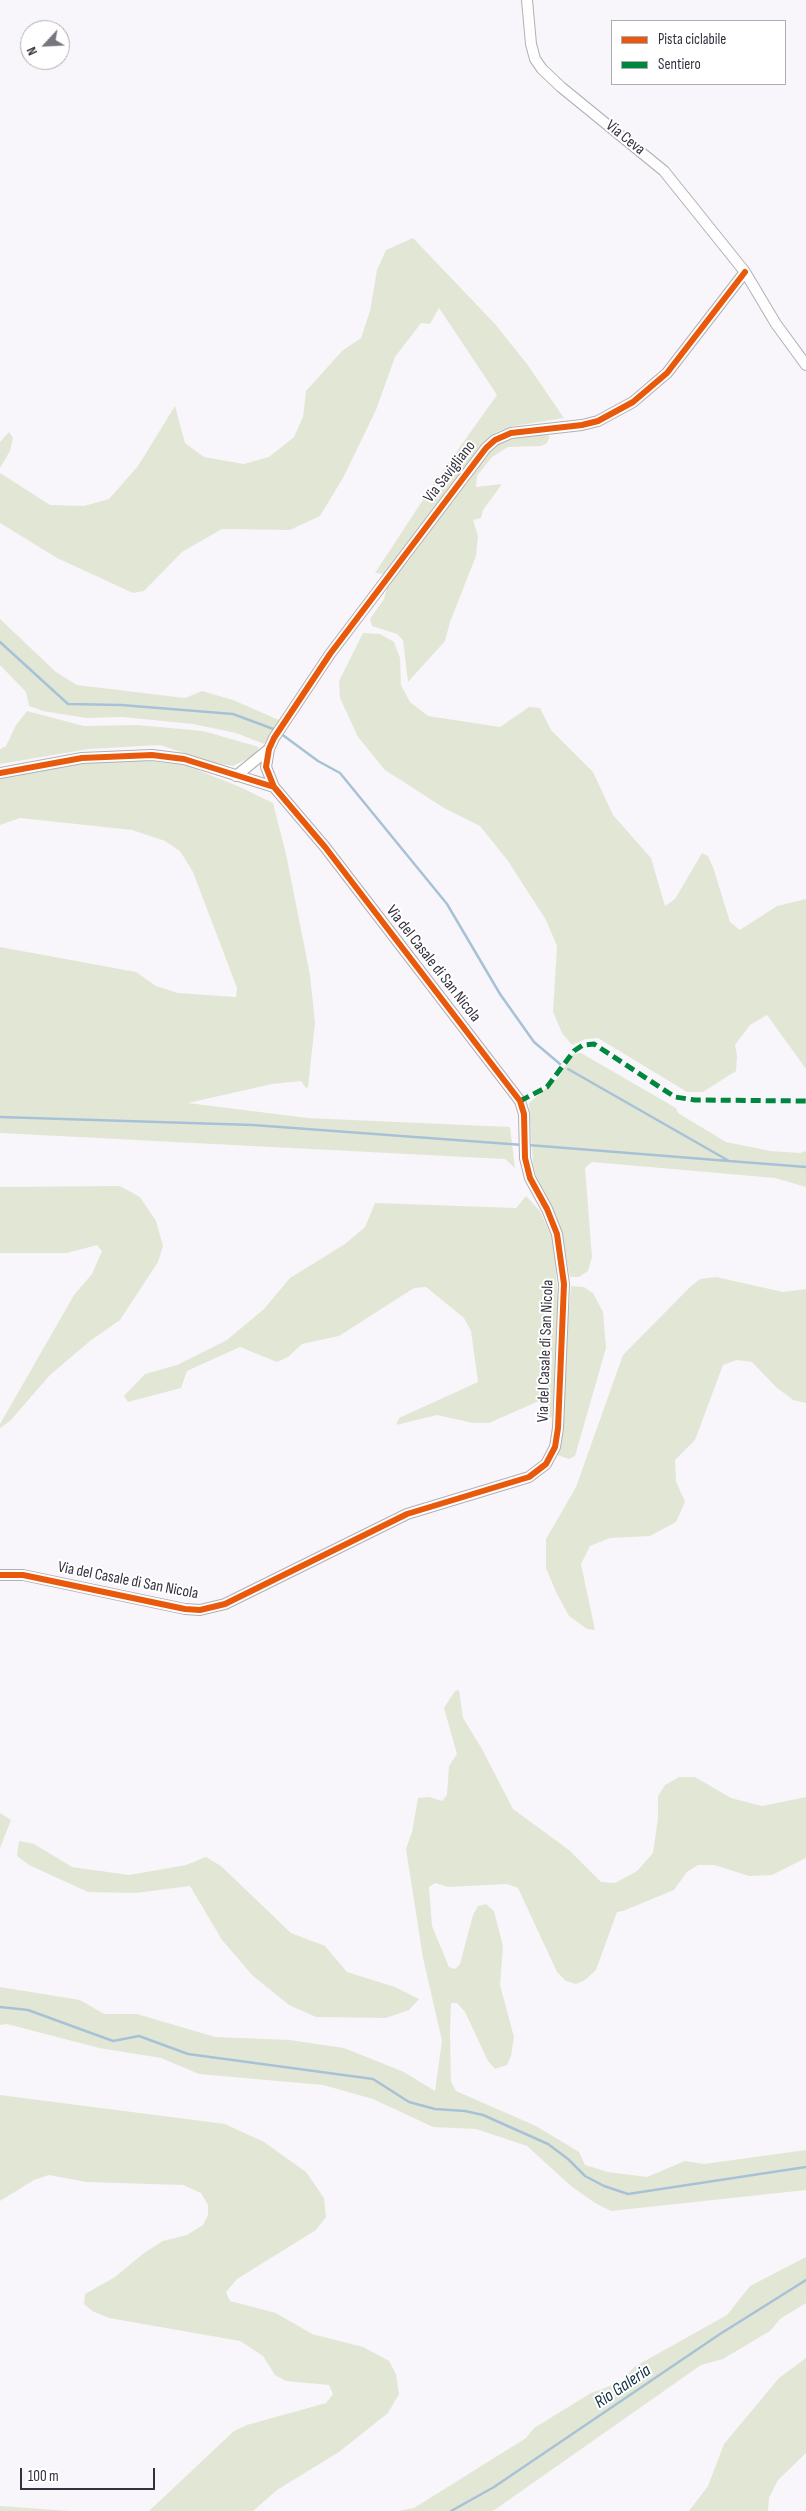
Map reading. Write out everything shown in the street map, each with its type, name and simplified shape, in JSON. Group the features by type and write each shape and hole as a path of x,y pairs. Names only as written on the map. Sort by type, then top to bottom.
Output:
{"street":[{"name":"Via Ceva","path":"528,0 531,44 535,59 542,69 560,87 664,171 745,272 776,324 806,365"},
{"name":"Via Savigliano","path":"274,787 266,767 269,749 284,722 330,654 486,448 495,440 511,433 582,425 598,421 634,402 666,373 745,272"},
{"path":"236,776 269,749"},
{"path":"0,773 82,758 152,755 184,759 274,787"},
{"name":"Via del Casale di San Nicola","path":"0,1575 23,1575 62,1582 185,1609 210,1608 225,1604 407,1514 529,1477 546,1464 555,1446 558,1428 564,1284 557,1234 547,1209 530,1178 525,1158 524,1114 520,1101 325,847 274,787"}],"green space":[{"path":"413,238 495,324 527,364 564,418 514,426 496,432 385,574 375,573 432,486 497,395 439,308 430,324 421,323 395,357 376,410 343,478 320,516 290,530 222,529 182,552 144,591 133,593 57,558 0,523 0,473 50,505 84,506 109,499 138,466 175,406 185,443 204,457 244,464 269,457 294,437 303,417 306,391 342,351 361,338 370,311 377,270 386,250"},
{"path":"9,432 13,438 10,451 0,468 0,442"},
{"path":"532,433 550,436 547,443 541,446 508,447 492,457 477,476 476,487 502,484 483,510 481,518 473,520 478,536 476,556 450,622 445,641 408,682 403,640 397,634 372,626 370,619 384,599 388,585 432,520 454,501 458,490 482,457 500,440"},
{"path":"0,619 56,672 77,685 185,698 202,691 233,700 279,720 264,744 236,733 193,724 123,717 86,718 43,711 29,706 26,692 0,665"},
{"path":"363,633 380,634 394,642 400,658 401,685 410,702 428,716 500,727 529,707 540,708 551,730 593,772 613,815 651,858 665,906 675,899 702,853 708,856 713,867 730,922 740,930 777,906 806,899 806,1069 767,1015 750,1025 735,1045 737,1056 736,1071 703,1092 687,1092 598,1038 586,1039 572,1045 562,1033 553,1012 557,946 546,920 508,861 480,826 444,808 385,770 358,737 340,698 339,681"},
{"path":"27,711 84,726 137,725 203,731 259,747 255,755 233,766 215,763 160,745 89,749 0,764 0,749 6,746 16,725"},
{"path":"138,760 185,765 240,787 273,803 286,854 310,975 315,1023 308,1087 306,1088 301,1081 272,1084 188,1103 308,1118 510,1127 515,1168 505,1159 0,1133 0,947 136,972 156,986 178,993 236,997 237,988 193,872 180,851 165,841 132,830 20,818 0,825 0,778 73,764"},
{"path":"581,1053 676,1108 678,1113 726,1142 770,1151 800,1153 806,1151 806,1187 775,1178 592,1162 585,1168 592,1257 588,1271 579,1277 570,1277 562,1236 552,1207 537,1180 533,1164 529,1103 558,1078 573,1054"},
{"path":"120,1186 140,1197 156,1221 163,1246 158,1262 120,1320 90,1341 50,1375 10,1421 0,1428 0,1424 74,1295 92,1274 102,1251 97,1245 67,1253 0,1253 0,1187"},
{"path":"526,1196 540,1211 554,1242 559,1319 552,1418 545,1415 539,1401 489,1423 473,1423 437,1415 396,1425 399,1418 478,1382 471,1331 464,1318 426,1287 414,1288 339,1336 302,1344 288,1357 277,1362 240,1347 187,1371 181,1388 128,1402 124,1396 145,1374 177,1365 227,1340 264,1309 290,1278 345,1244 365,1227 375,1203 516,1208"},
{"path":"716,1277 783,1292 806,1289 806,1403 793,1400 776,1387 752,1362 737,1360 723,1365 695,1440 675,1460 676,1481 685,1502 676,1522 650,1536 610,1538 590,1546 581,1564 595,1630 587,1629 569,1616 556,1592 546,1568 546,1539 576,1487 623,1355 690,1287 700,1279"},
{"path":"571,1286 584,1287 593,1293 603,1312 606,1348 575,1456 569,1459 557,1455"},
{"path":"459,1690 463,1718 482,1749 513,1809 569,1850 601,1882 615,1883 637,1871 653,1853 658,1818 658,1796 665,1785 679,1777 695,1777 731,1798 762,1806 806,1797 806,1858 772,1875 749,1876 714,1865 698,1865 687,1872 674,1890 617,1912 596,1970 585,1980 576,1984 566,1981 557,1972 518,1888 507,1884 448,1887 435,1883 429,1887 432,1926 449,1967 455,1969 460,1964 473,1915 478,1906 486,1904 494,1911 503,1946 500,1985 514,2037 511,2056 507,2065 495,2069 488,2061 465,2012 457,2003 451,2003 451,2082 456,2091 536,2126 579,2152 585,2165 608,2172 647,2177 685,2161 704,2164 806,2150 806,2190 611,2211 595,2203 571,2186 527,2146 476,2129 433,2127 373,2099 323,2085 199,2074 161,2058 99,2048 7,2024 0,2025 0,1987 80,2000 104,2014 137,2014 215,2037 290,2040 344,2048 404,2072 435,2091 442,2041 423,1958 406,1849 412,1832 418,1798 429,1797 442,1801 447,1795 449,1766 457,1754 444,1708 455,1691"},
{"path":"0,1813 11,1820 0,1848"},
{"path":"19,1841 34,1844 72,1867 129,1875 186,1865 206,1857 221,1866 291,1933 325,1946 347,1972 395,1987 419,1999 409,2010 386,2018 316,2017 289,2005 253,1976 222,1940 190,1886 136,1893 88,1892 29,1865 17,1856"},
{"path":"0,2095 225,2124 264,2142 306,2172 324,2198 326,2217 316,2230 237,2279 226,2292 230,2301 276,2313 312,2334 363,2347 389,2361 396,2374 399,2394 388,2413 339,2452 277,2490 253,2511 149,2511 234,2431 247,2425 326,2403 333,2394 329,2385 286,2381 275,2375 263,2356 240,2341 109,2318 92,2311 84,2304 85,2294 115,2277 144,2253 163,2241 187,2235 203,2225 208,2215 208,2205 201,2193 183,2185 86,2182 49,2175 34,2180 0,2201"},
{"path":"806,2257 806,2303 780,2319 770,2331 723,2359 701,2365 493,2511 398,2511 414,2508 526,2438 534,2428 591,2393 621,2382 634,2367 727,2315 750,2286"},
{"path":"806,2358 806,2453 778,2480 769,2498 768,2511 689,2511 708,2486 724,2444 779,2378"},
{"path":"0,2506 71,2511 0,2511"}],"waterway":[{"path":"0,642 68,704 121,705 233,714 276,730"},
{"path":"280,733 318,761 340,773 447,904 500,994 534,1042 560,1064"},
{"path":"568,1069 729,1161 806,1167"},
{"path":"0,1117 253,1125 523,1145"},
{"path":"528,1145 729,1161"},
{"path":"0,2007 28,2010 113,2041 139,2036 188,2054 373,2079 409,2102 435,2109 465,2111 483,2115 548,2144 568,2159 585,2176 604,2186 628,2194 806,2167"},
{"name":"Rio Galeria","path":"451,2511 494,2487 720,2334 806,2280"}],"marked path":[{"path":"520,1101 547,1087 574,1051 583,1045 594,1044 675,1097 695,1100 806,1101"}],"cycle path":[{"path":"274,787 266,767 269,749 274,738 330,654 486,448 495,440 511,433 582,425 598,421 633,402 667,373 745,272"},
{"path":"0,773 82,758 152,755 184,759 274,787 325,847 520,1101 524,1114 525,1158 530,1178 547,1209 557,1234 564,1284 558,1428 555,1447 546,1464 529,1477 407,1514 225,1604 200,1610 185,1609 23,1575 0,1575"}]}
